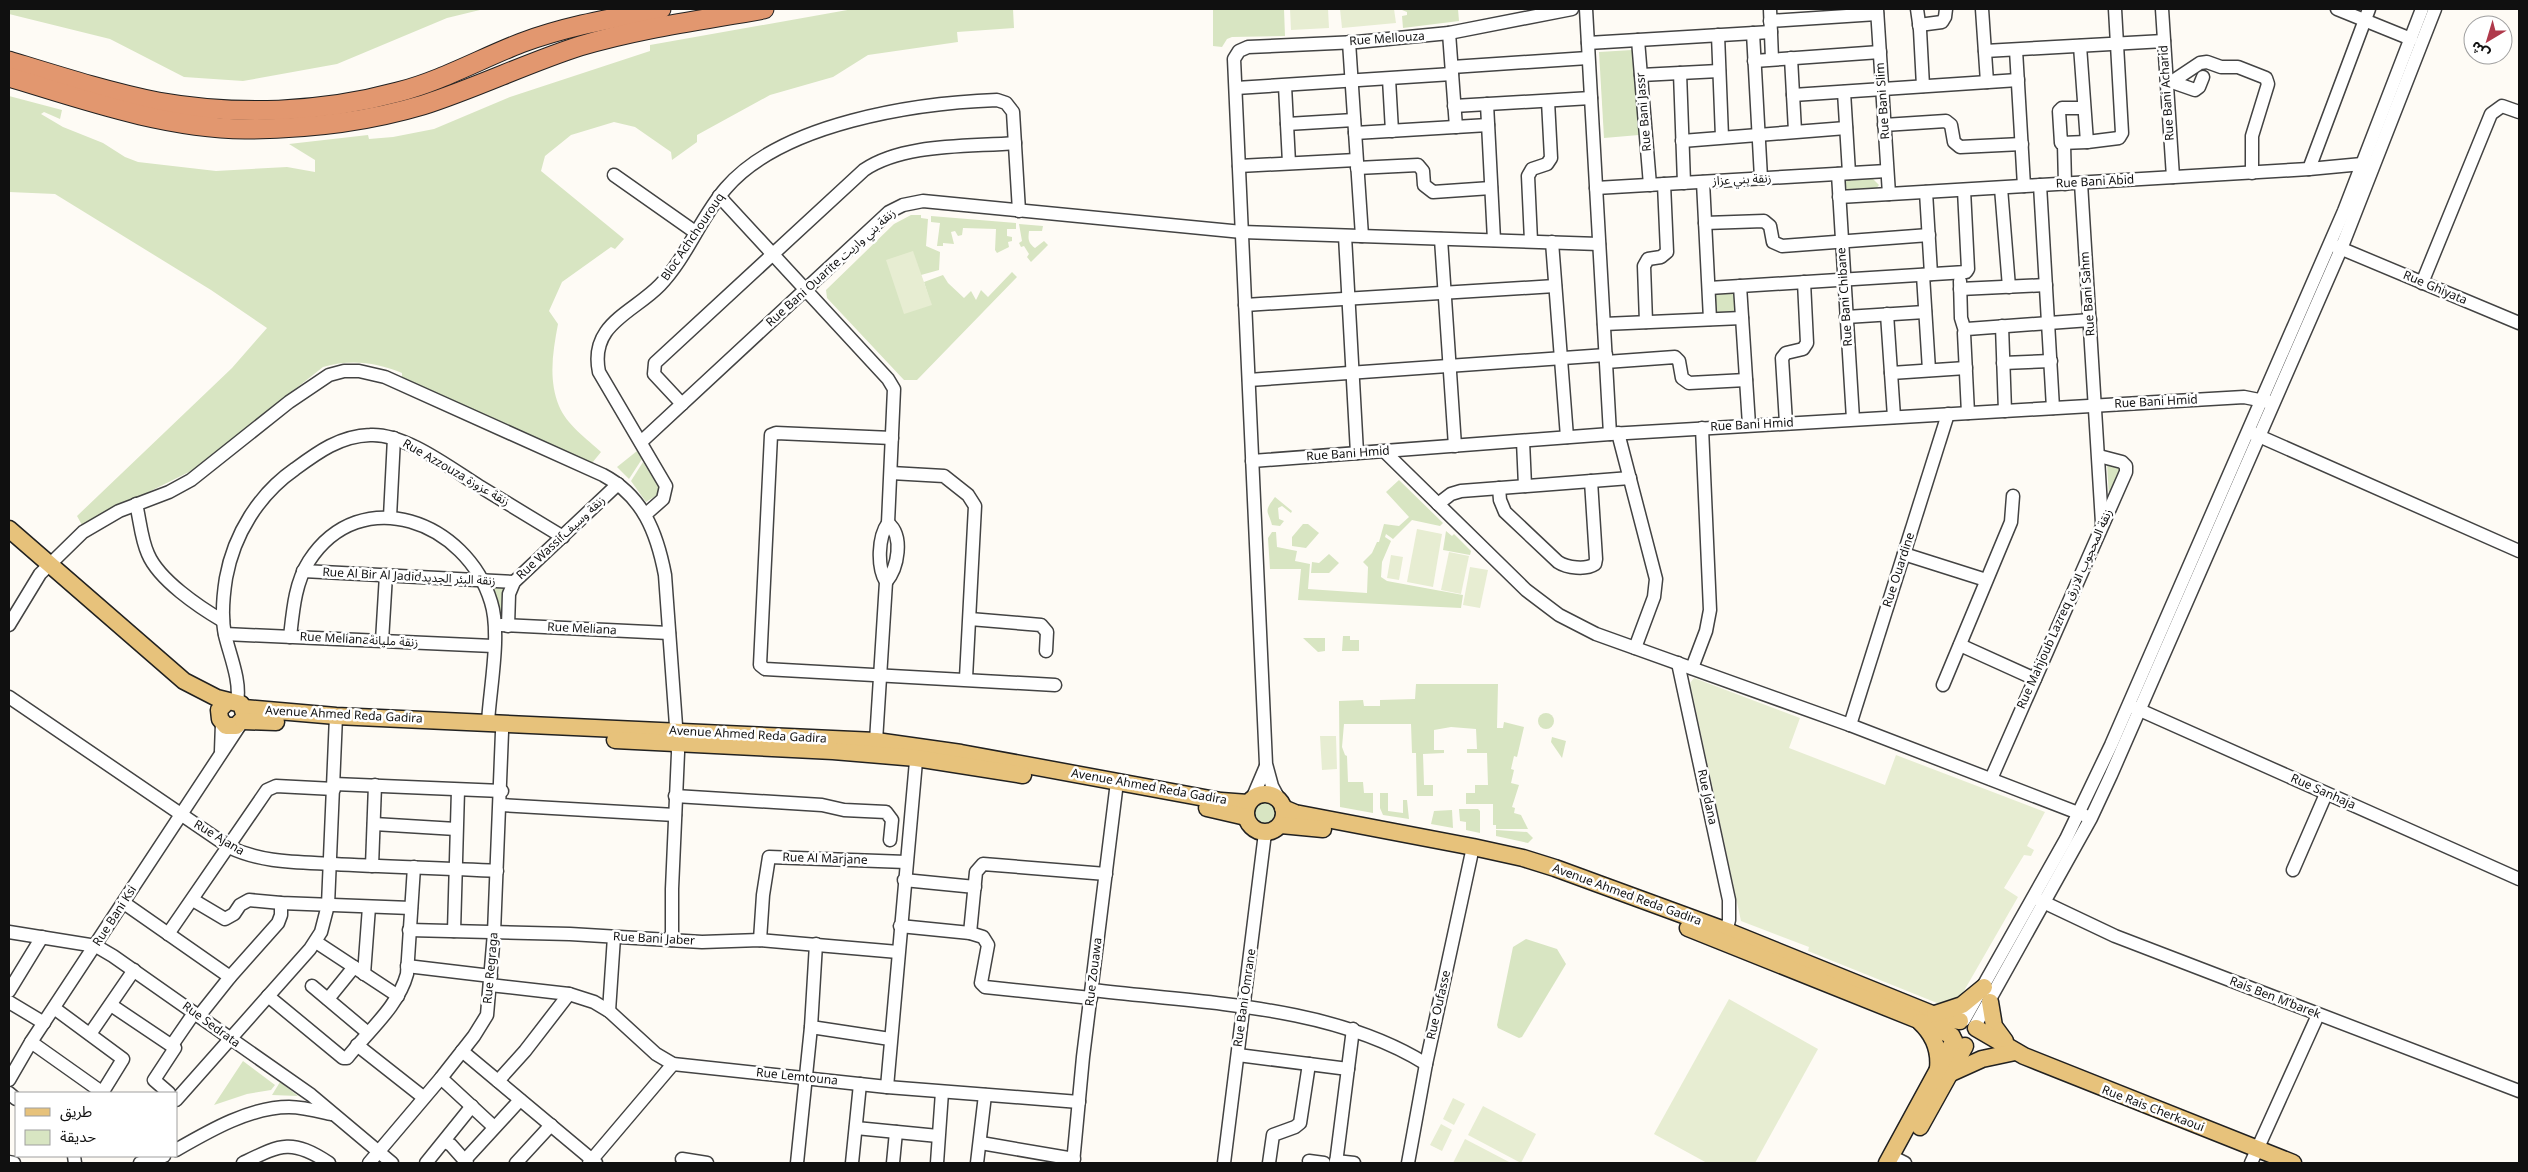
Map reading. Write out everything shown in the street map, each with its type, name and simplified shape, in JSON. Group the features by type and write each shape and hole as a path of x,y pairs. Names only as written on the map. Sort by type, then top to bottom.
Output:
{"highway":[{"path":"9,61 158,102 243,111 282,110 344,103 400,92 523,43 569,28 660,9"},
{"path":"9,77 153,118 206,126 283,128 364,119 392,113 454,94 580,46 658,28 764,9"}],"main road":[{"name":"Avenue Ahmed Reda Gadira","path":"9,529 46,566"},
{"name":"Avenue Ahmed Reda Gadira","path":"9,538 46,566 184,682 234,710 336,720 502,732 876,741 917,752 1249,806"},
{"name":"Avenue Ahmed Reda Gadira","path":"336,720 488,722 833,751 917,752"},
{"path":"1265,794 1281,804 1283,820 1281,825 1273,831 1266,833 1255,830 1249,806 1265,794"},
{"name":"Avenue Ahmed Reda Gadira","path":"1281,804 1295,813 1472,852"},
{"name":"Avenue Ahmed Reda Gadira","path":"1281,825 1312,827 1523,858 1555,868 1725,936 1935,1014 1964,1033"},
{"name":"Avenue Ahmed Reda Gadira","path":"1725,936 1919,1020 1964,1033"},
{"path":"1935,1014 1987,995 1994,1026 2015,1052"},
{"path":"1919,1020 1937,1047 1944,1072"},
{"path":"1896,1161 1964,1033 2015,1052"},
{"path":"1944,1072 1982,1059 2015,1052"},
{"name":"Rue Rais Cherkaoui","path":"2015,1052 2143,1105 2254,1156 2293,1163"}],"street":[{"name":"Rue Mellouza","path":"1266,764 1234,59 1243,48 1349,42 1449,33 1572,9"},
{"path":"1586,9 1606,359 1614,433 1630,478 1657,584 1635,648"},
{"path":"1917,9 1923,86"},
{"path":"1919,25 1942,22 1946,9"},
{"path":"1982,9 1987,82"},
{"path":"2084,108 2062,108 2059,111 2059,140 2064,144 2117,139 2122,133 2115,9"},
{"name":"Rue Bani Acharid","path":"2162,9 2169,84 2172,178"},
{"path":"2337,9 2367,15 2410,39"},
{"path":"1964,1033 1987,995 2085,816 2253,434 2262,400 2341,249 2362,166 2422,9"},
{"path":"2362,166 2435,9"},
{"path":"1588,43 1753,33 1770,21 1877,12"},
{"name":"Rue Bani Slim","path":"1877,12 1889,194"},
{"path":"2309,169 2367,15"},
{"path":"1770,21 1772,59"},
{"path":"1449,33 1456,127"},
{"path":"1753,33 1761,178"},
{"path":"1718,35 1722,138"},
{"name":"Rue Bani Jassr","path":"1638,40 1650,185"},
{"path":"1985,51 2164,41"},
{"path":"1349,42 1362,236"},
{"path":"2080,46 2087,142"},
{"path":"2016,50 2024,186"},
{"path":"1754,61 1880,52"},
{"path":"1236,88 1389,79 1452,70 1588,58"},
{"path":"1791,58 1795,131"},
{"path":"2169,84 2200,63 2206,62 2221,67 2238,67 2268,79 2252,136 2252,173"},
{"path":"1641,75 1719,71"},
{"path":"1680,73 1684,183"},
{"path":"2169,84 2195,90 2199,87 2203,77"},
{"path":"1389,79 1392,131"},
{"path":"1793,95 2018,80"},
{"path":"1285,86 1290,163"},
{"name":"Rue Bani Chibane","path":"1844,92 1846,128 1843,173 1839,197 1853,419"},
{"path":"1454,106 1591,98"},
{"name":"Bloc Achchourouq","path":"646,514 663,499 666,489 599,372 598,350 603,335 610,326 645,299 664,280 720,196 757,160 809,136 849,122 902,110 974,101 1002,101 1009,105 1013,112 1015,143"},
{"path":"1531,241 1528,176 1532,169 1547,164 1552,158 1548,101"},
{"path":"1487,104 1494,240"},
{"path":"2422,283 2491,114 2502,106 2519,112"},
{"path":"1884,125 1946,121 1951,125 1955,144 1960,147 2022,144"},
{"path":"1287,124 1392,131 1488,125"},
{"path":"1682,140 1846,128"},
{"path":"682,404 654,374 654,363 852,180 879,161 920,150 1015,143 1019,211"},
{"path":"2064,144 2065,184"},
{"path":"1239,166 1290,163 1418,165 1423,171 1424,185 1433,192 1491,188"},
{"name":"Rue Bani Abid","path":"1839,197 2362,166"},
{"name":"زنقة بني عزاز","path":"1596,188 1887,171"},
{"path":"614,175 695,232"},
{"path":"1703,182 1710,319"},
{"name":"Rue Bani Sahm","path":"2081,183 2102,526"},
{"path":"1646,322 1644,266 1648,259 1664,256 1667,252 1664,184"},
{"path":"2040,185 2053,408"},
{"path":"2001,188 2009,287"},
{"path":"1708,288 1959,273 1968,270 1964,190"},
{"path":"1926,192 1928,235 1925,312 1929,370"},
{"path":"720,196 892,384 895,395 888,523 894,528 897,538 895,565 886,582 876,741"},
{"name":"Rue Bani Ouarite زنقة بني واريت","path":"640,442 806,291 889,212 903,205 923,201 1242,232 1599,244"},
{"path":"1705,223 1764,221 1770,226 1773,242 1780,246 1928,235"},
{"path":"1345,236 1357,454"},
{"path":"1441,239 1455,446"},
{"path":"1552,242 1566,437"},
{"name":"Rue Ghiyata","path":"2341,249 2519,324"},
{"path":"1959,273 1962,322 1965,330 1968,412"},
{"path":"1786,423 1782,358 1786,353 1801,350 1807,344 1804,282"},
{"path":"1960,289 2046,285"},
{"path":"1245,305 1555,286"},
{"path":"1740,286 1750,426"},
{"path":"1846,317 1925,312"},
{"path":"1887,314 1894,417"},
{"path":"1604,324 1742,318"},
{"path":"1965,330 1969,328 2090,320"},
{"path":"2002,326 2005,411"},
{"path":"1249,380 1561,358 1675,357 1679,361 1682,378 1689,383 1746,380"},
{"path":"2003,364 2051,361"},
{"path":"1891,373 1966,368"},
{"path":"9,625 46,566 83,532 107,517 181,486 289,402 323,379 336,373 352,370 367,372 385,378 618,484 634,498 646,514 662,559 676,737 672,940"},
{"name":"Rue Bani Hmid","path":"1252,461 1614,433 1968,412 2262,400"},
{"name":"Rue Ouardine","path":"1850,725 1948,414"},
{"path":"1692,668 1706,632 1710,610 1702,428"},
{"path":"892,438 776,432 771,436 759,661 765,669 966,678 1056,685"},
{"name":"Rue Azzouza زنقة عزوزة","path":"234,710 224,627 225,585 233,553 252,513 270,489 316,452 338,442 372,434 394,438 445,465 563,537"},
{"path":"2253,434 2519,551"},
{"path":"390,517 394,438"},
{"path":"1523,441 1526,486"},
{"path":"1386,452 1526,590 1548,608 1596,634 1850,725 2085,816"},
{"name":"Rue Mahjoub Lazreq زنقة المحجوب الازرق","path":"1991,779 2127,468 2122,462 2099,456"},
{"path":"891,473 944,476 973,502 976,512 966,678"},
{"path":"1438,504 1456,492 1630,478"},
{"path":"1499,488 1500,500 1506,512 1558,562 1569,567 1590,567 1595,564 1596,559 1592,481"},
{"name":"Rue Wassifزنقة وسيف","path":"501,625 514,582 618,484"},
{"path":"1943,684 2011,522 2013,496"},
{"path":"136,504 144,542 152,562 194,602 224,627"},
{"path":"290,637 296,594 303,571 315,553 338,533 360,523 390,517 413,521 444,538 462,554 482,580 501,625 493,646 488,722"},
{"path":"1904,554 1986,580"},
{"name":"Rue Al Bir Al Jadidزنقة البئر الجديد","path":"303,571 514,582"},
{"path":"382,641 386,575"},
{"path":"970,619 1041,624 1047,632 1046,652"},
{"name":"Rue Meliana","path":"501,625 669,633"},
{"name":"Rue Melianaزنقة مليانة","path":"224,627 290,637 493,646"},
{"path":"1960,645 2035,678"},
{"name":"Rue Jdana","path":"1678,663 1729,900 1729,920 1725,936"},
{"name":"Rue Ajana","path":"9,697 229,847 250,856 264,859 330,864 497,871"},
{"name":"Rue Sanhaja","path":"2134,708 2519,879"},
{"name":"Rue Bani Ksi","path":"9,1080 31,1042 96,946 221,751 234,710"},
{"path":"178,1098 316,942 325,922 328,905 336,720"},
{"name":"Rue Regraga","path":"369,1163 441,1078 487,1015 494,933 502,791 502,732"},
{"path":"887,1086 917,752"},
{"path":"1266,764 1272,786 1281,804"},
{"path":"1249,806 1266,764"},
{"path":"372,866 375,785"},
{"path":"168,934 229,847 258,801 270,788 375,785 502,791"},
{"name":"Rue Zouawa","path":"1073,1161 1117,786"},
{"path":"454,931 458,790"},
{"path":"2293,870 2326,794"},
{"path":"675,796 822,805 844,810 886,812 892,820 890,840"},
{"path":"501,805 674,815"},
{"path":"374,824 456,829"},
{"name":"Rue Bani Omrane","path":"1224,1163 1266,833"},
{"name":"Rue Oufasse","path":"1408,1163 1426,1064 1472,852"},
{"name":"Rue Al Marjane","path":"760,940 763,895 769,857 906,862"},
{"path":"970,933 978,868 985,863 1106,874"},
{"path":"268,996 344,1059 368,1033 403,988 407,966 414,867"},
{"path":"904,880 975,887"},
{"path":"193,900 225,919 234,914 240,905 249,900 281,904 411,908"},
{"name":"Rais Ben M’barek","path":"2039,900 2115,936 2519,1091"},
{"path":"124,903 230,977"},
{"path":"172,1045 278,923 281,915 281,904"},
{"path":"328,999 359,971 369,907"},
{"path":"900,926 983,936 987,942 981,983 983,986 1243,1008 1323,1021 1354,1029 1394,1046 1426,1064"},
{"name":"Rue Bani Jaber","path":"409,930 494,933 531,932 702,942 760,940 898,952"},
{"name":"Rue Sedrata","path":"9,932 96,946 134,970 230,1040 311,1095 392,1163"},
{"path":"9,991 42,937"},
{"path":"609,1011 614,937"},
{"path":"316,942 398,996"},
{"path":"797,1163 807,1077 816,944"},
{"name":"Rue Lemtouna","path":"407,966 569,994 594,1002 609,1011 656,1054 673,1064 942,1092 1079,1102"},
{"path":"90,1034 134,970"},
{"path":"312,986 368,1033"},
{"path":"498,1081 524,1052 569,994"},
{"path":"9,1002 44,1024"},
{"path":"111,1005 175,1048 154,1080 168,1092"},
{"path":"54,1008 122,1059 104,1092"},
{"path":"2254,1156 2318,1015"},
{"path":"811,1027 890,1039"},
{"path":"1332,1163 1354,1029"},
{"path":"31,1042 102,1092"},
{"path":"357,1045 423,1097"},
{"path":"462,1051 552,1125 592,1162 673,1064"},
{"path":"1238,1056 1348,1069"},
{"path":"1269,1163 1273,1135 1295,1127 1300,1122 1309,1064"},
{"path":"441,1078 494,1127"},
{"path":"852,1163 860,1084"},
{"path":"937,1163 942,1092"},
{"path":"977,1163 986,1095"},
{"path":"445,1142 451,1145 466,1162 494,1127 520,1100"},
{"path":"426,1163 445,1142 472,1106"},
{"path":"178,1149 240,1117 263,1110 288,1107 334,1114"},
{"path":"521,1161 552,1125"},
{"path":"856,1128 938,1136"},
{"path":"894,1163 896,1132"},
{"path":"981,1143 1030,1158 1073,1161"},
{"path":"243,1163 282,1146 314,1153 328,1163"},
{"path":"139,1163 160,1157"},
{"path":"682,1159 707,1163"},
{"path":"1308,1161 1354,1163"},
{"path":"9,1162 14,1163"}],"green space":[{"path":"9,9 484,9 447,18 337,64 243,81 184,77 110,39 9,14"},
{"path":"853,9 1013,9 1014,28 957,32 958,42 868,55 833,77 770,95 697,135 697,142 672,160 671,152 635,127 614,122 571,135 545,156 541,171 624,239 615,249 611,247 562,282 549,311 558,324 552,365 556,396 562,413 577,431 601,452 592,463 402,377 402,373 373,364 343,363 323,367 193,470 82,525 77,516 232,368 267,328 211,290 55,194 9,192 9,96 62,110 60,119 44,112 41,114 63,127 103,143 125,157 138,162 216,171 287,167 315,172 315,160 289,144 368,135 369,139 393,137 434,129 510,97 650,51 650,45"},
{"path":"1213,9 1284,9 1285,36 1232,37 1227,39 1222,47 1213,46"},
{"path":"1290,9 1328,9 1329,28 1291,30"},
{"path":"1340,9 1394,9 1396,23 1342,28"},
{"path":"1458,9 1459,21 1403,28 1402,16 1407,15 1407,12 1402,10"},
{"path":"1632,50 1639,135 1604,138 1599,52"},
{"path":"1848,179 1873,179 1879,185 1876,189 1847,191 1845,181"},
{"path":"911,215 921,215 921,218 928,219 926,246 940,252 939,270 921,275 931,305 924,282 943,275 948,283 964,298 971,291 976,300 981,290 988,297 1012,272 1017,277 917,380 904,380 827,298 826,290 894,224"},
{"path":"931,216 1016,223 1016,229 1007,229 1007,236 1012,237 1012,241 1008,242 1009,247 997,253 995,250 996,229 963,228 962,235 958,236 955,231 951,232 954,244 943,243 943,246 937,246 940,223 931,222"},
{"path":"1019,224 1043,226 1042,231 1029,231 1029,241 1035,248 1044,241 1048,245 1031,262 1027,257 1029,254 1024,246 1021,247 1019,243 1022,241"},
{"path":"913,251 932,305 904,314 886,260"},
{"path":"1735,293 1737,311 1717,313 1715,294"},
{"path":"637,451 642,459 629,479 617,467"},
{"path":"643,462 660,489 657,495 646,502 631,481"},
{"path":"2107,464 2121,467 2109,496"},
{"path":"1399,480 1443,523 1440,526 1412,520 1393,539 1386,534 1385,537 1391,541 1382,562 1381,577 1387,581 1463,595 1461,608 1298,600 1301,569 1270,569 1268,538 1272,532 1276,532 1277,547 1297,551 1295,561 1310,564 1308,589 1367,593 1368,567 1363,562 1372,553 1377,542 1379,542 1384,524 1399,526 1409,517 1386,492"},
{"path":"1275,497 1292,511 1291,513 1282,506 1278,508 1279,519 1284,521 1280,526 1272,525 1268,511"},
{"path":"1303,524 1308,524 1319,533 1306,548 1292,546 1292,537"},
{"path":"1417,529 1442,534 1433,587 1407,582"},
{"path":"1446,531 1452,536 1454,534 1471,551 1470,555 1443,550"},
{"path":"1449,552 1469,556 1461,594 1441,590"},
{"path":"1329,554 1339,563 1329,573 1311,573 1312,562 1319,563"},
{"path":"1391,555 1403,557 1399,580 1387,578"},
{"path":"1470,567 1488,570 1480,608 1463,605"},
{"path":"505,586 504,621 497,620 490,587"},
{"path":"1343,636 1350,636 1350,640 1359,640 1359,651 1342,651"},
{"path":"1303,638 1325,638 1325,651 1318,652"},
{"path":"1694,678 1800,718 1789,748 1885,785 1896,755 2045,812 2027,846 2034,850 2031,856 2024,855 2004,888 2018,897 1957,1003 1947,1007 1808,951 1809,947 1741,921 1690,683"},
{"path":"1416,684 1498,684 1497,728 1503,728 1504,722 1524,727 1517,757 1514,756 1511,769 1514,770 1511,783 1519,785 1512,807 1515,808 1514,813 1521,815 1528,829 1496,829 1496,825 1493,825 1493,804 1466,804 1466,793 1475,793 1475,785 1488,785 1487,753 1467,753 1467,749 1477,749 1476,729 1451,727 1434,730 1434,750 1444,750 1444,753 1423,754 1424,785 1433,785 1433,796 1417,796 1416,753 1412,753 1411,724 1344,724 1342,747 1347,756 1348,782 1363,782 1364,793 1373,793 1373,813 1340,807 1339,701 1363,700 1364,706 1380,706 1380,700 1415,699"},
{"path":"1546,713 1554,721 1546,729 1538,721"},
{"path":"1320,736 1336,736 1337,769 1322,770"},
{"path":"1552,737 1566,741 1562,758 1551,742"},
{"path":"1380,793 1388,793 1388,811 1403,813 1403,800 1407,800 1409,819 1383,815 1380,808"},
{"path":"1265,800 1274,804 1278,813 1274,822 1265,826 1256,822 1252,813 1256,804"},
{"path":"1459,809 1478,809 1480,811 1480,833 1466,830 1466,822 1460,821"},
{"path":"1452,810 1453,828 1431,824 1434,811"},
{"path":"1496,830 1527,832 1533,838 1528,843 1496,836"},
{"path":"1526,939 1557,949 1566,964 1522,1037 1519,1038 1498,1028 1497,1025 1513,947"},
{"path":"1729,999 1818,1049 1755,1163 1707,1163 1654,1134"},
{"path":"243,1061 275,1085 271,1090 247,1094 214,1105"},
{"path":"280,1082 298,1096 272,1095"},
{"path":"1453,1098 1465,1104 1454,1125 1443,1119"},
{"path":"1483,1106 1536,1134 1521,1163 1468,1135"},
{"path":"1441,1124 1452,1130 1442,1151 1430,1145"},
{"path":"1465,1139 1511,1163 1453,1163"}]}
